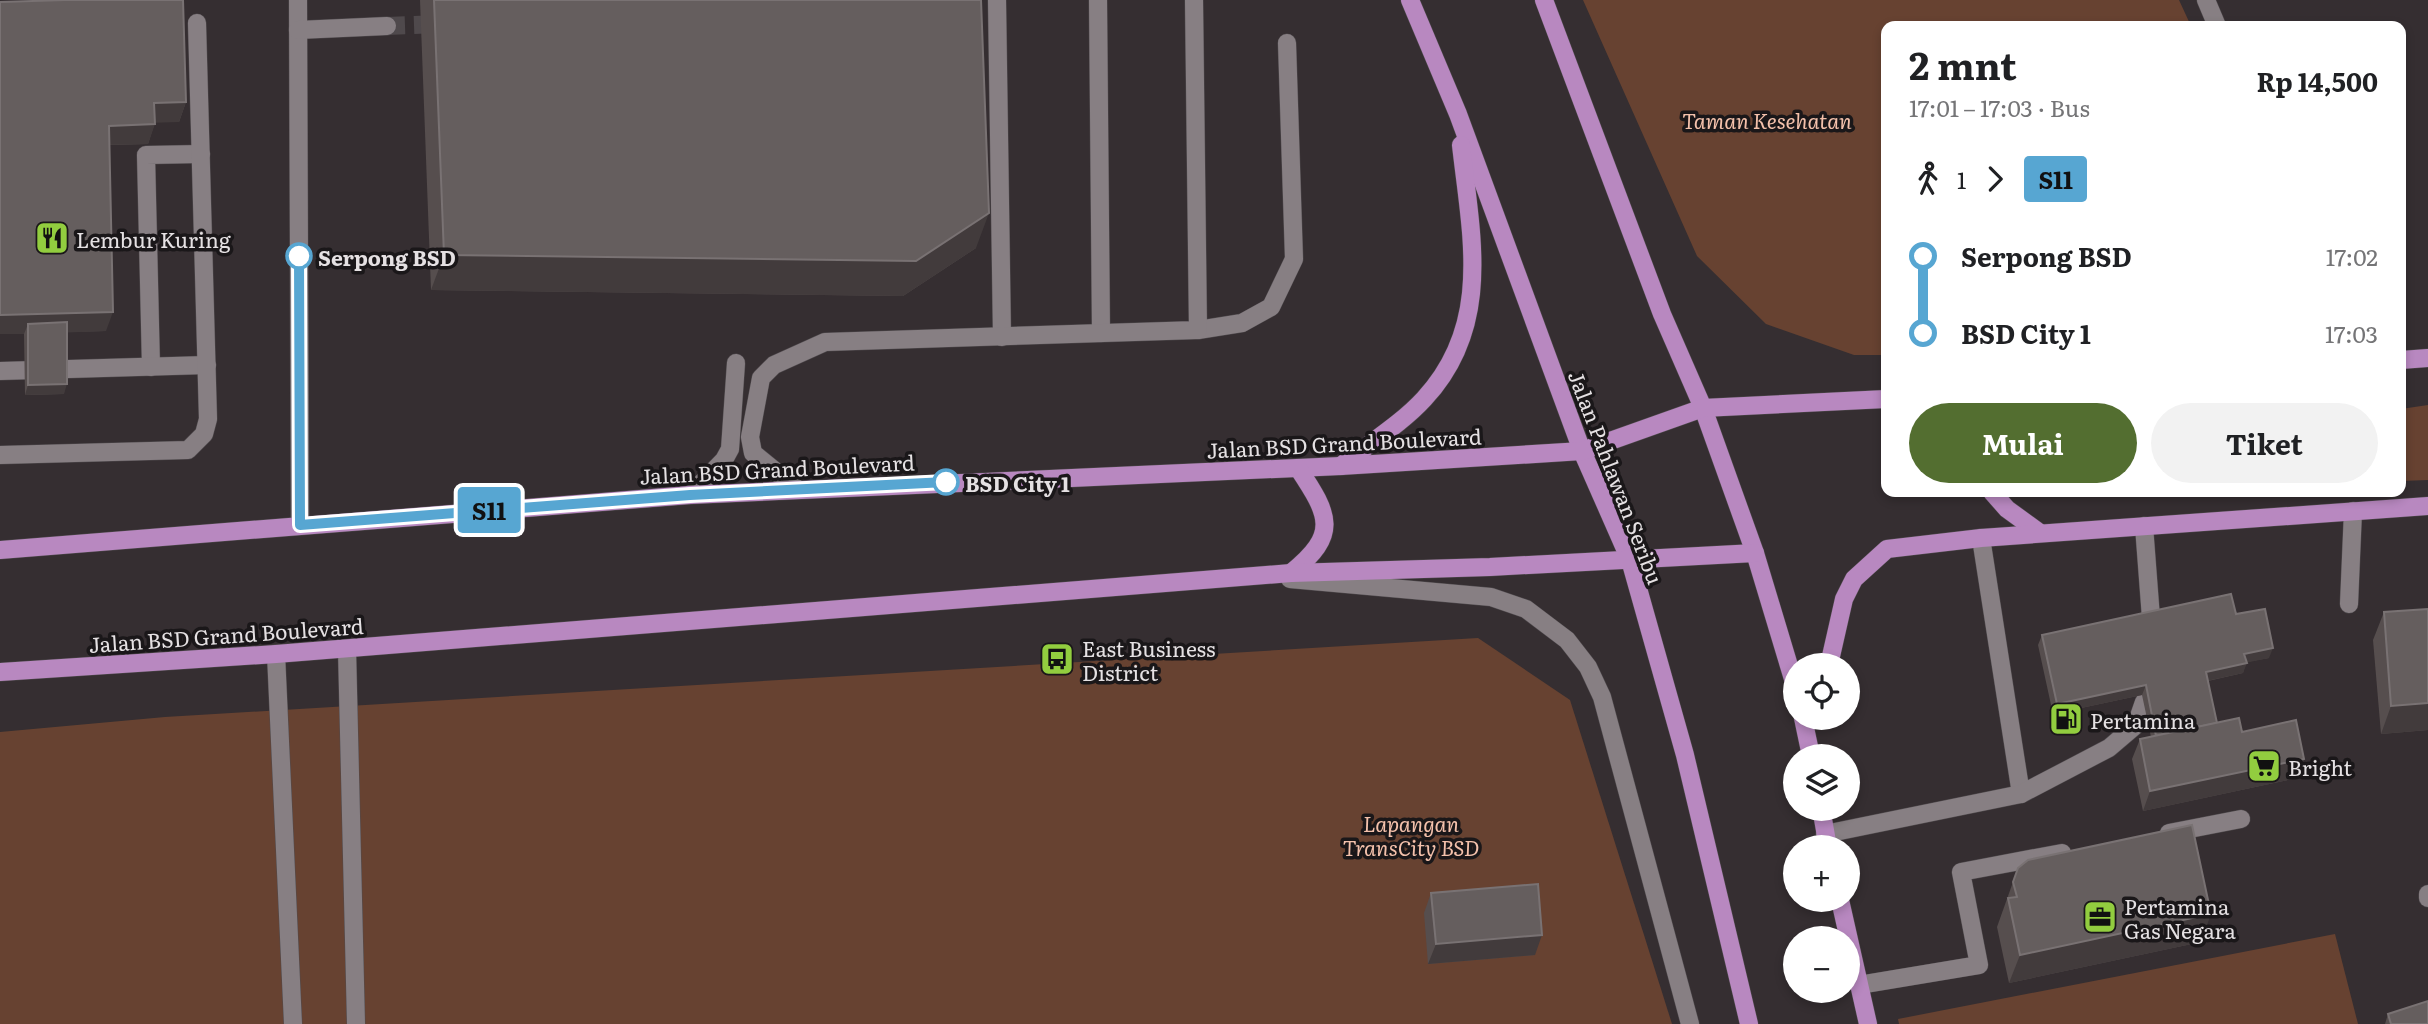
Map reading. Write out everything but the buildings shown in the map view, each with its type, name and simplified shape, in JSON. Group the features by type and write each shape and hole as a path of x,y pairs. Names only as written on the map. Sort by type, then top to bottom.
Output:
{"main road":[{"name":"Jalan Pahlawan Seribu","path":"1410,0 1458,114 1582,451 1630,560 1685,755 1749,1024"},
{"path":"1544,0 1662,314 1703,408 1755,553 1785,653"},
{"path":"1341,466 1424,399 1458,352 1468,320 1474,261 1458,114"},
{"path":"2406,360 2428,358"},
{"name":"Jalan BSD Grand Boulevard","path":"0,550 796,488 1341,466 1582,451 1703,408 1881,400"},
{"path":"1292,573 1317,552 1325,529 1319,499 1298,468"},
{"path":"1997,497 2007,509 2040,533"},
{"path":"1832,653 1844,599 1854,579 1887,549 2040,533 2428,506"},
{"name":"Jalan BSD Grand Boulevard","path":"0,672 347,649 1292,573 1755,553"},
{"path":"1860,989 1868,1024"}],"street":[{"path":"298,0 300,525"},
{"path":"997,0 1002,337"},
{"path":"1098,0 1101,333"},
{"path":"1194,0 1198,330"},
{"path":"2206,0 2215,21"},
{"path":"0,454 188,450 204,433 208,419 197,23"},
{"path":"298,30 387,26"},
{"path":"796,488 753,453 750,437 761,378 774,365 825,342 1198,330 1242,323 1271,307 1294,259 1287,43"},
{"path":"151,367 146,155 201,153"},
{"path":"690,495 724,460 730,449 736,363"},
{"path":"0,371 207,365"},
{"path":"733,410 755,411"},
{"path":"2349,604 2353,511"},
{"path":"2144,526 2151,618"},
{"path":"1981,538 2021,794"},
{"path":"1257,576 1492,597 1525,609 1567,640 1588,667 1602,697 1690,1024"},
{"path":"347,649 356,1024"},
{"path":"276,654 293,1024"},
{"path":"1848,835 2021,794 2109,748 2136,725 2144,702"},
{"path":"2148,837 2241,819"},
{"path":"1860,985 1979,965 1961,872 2081,850"}],"green space":[{"name":"Taman Kesehatan","path":"1583,0 2179,0 2189,21 1881,21 1881,355 1854,355 1766,324 1697,256"},
{"path":"2428,405 2428,480 2406,481 2406,408"},
{"name":"Lapangan TransCity BSD","path":"1478,638 1570,700 1672,1024 0,1024 0,732 165,717"},
{"path":"2335,934 2358,1024 1899,1024 1898,1019"}],"tunnel":[{"path":"387,26 442,24"}],"bus line":[{"name":"S11","path":"299,256 300,525 690,495 946,482"}],"place":[{"name":"Lembur Kuring","path":"52,238"},
{"name":"Serpong BSD","path":"299,256"},
{"name":"BSD City 1","path":"946,482"},
{"name":"East Business District","path":"1057,659"},
{"name":"Pertamina","path":"2066,719"},
{"name":"Bright","path":"2264,766"},
{"name":"Pertamina Gas Negara","path":"2100,917"}]}
